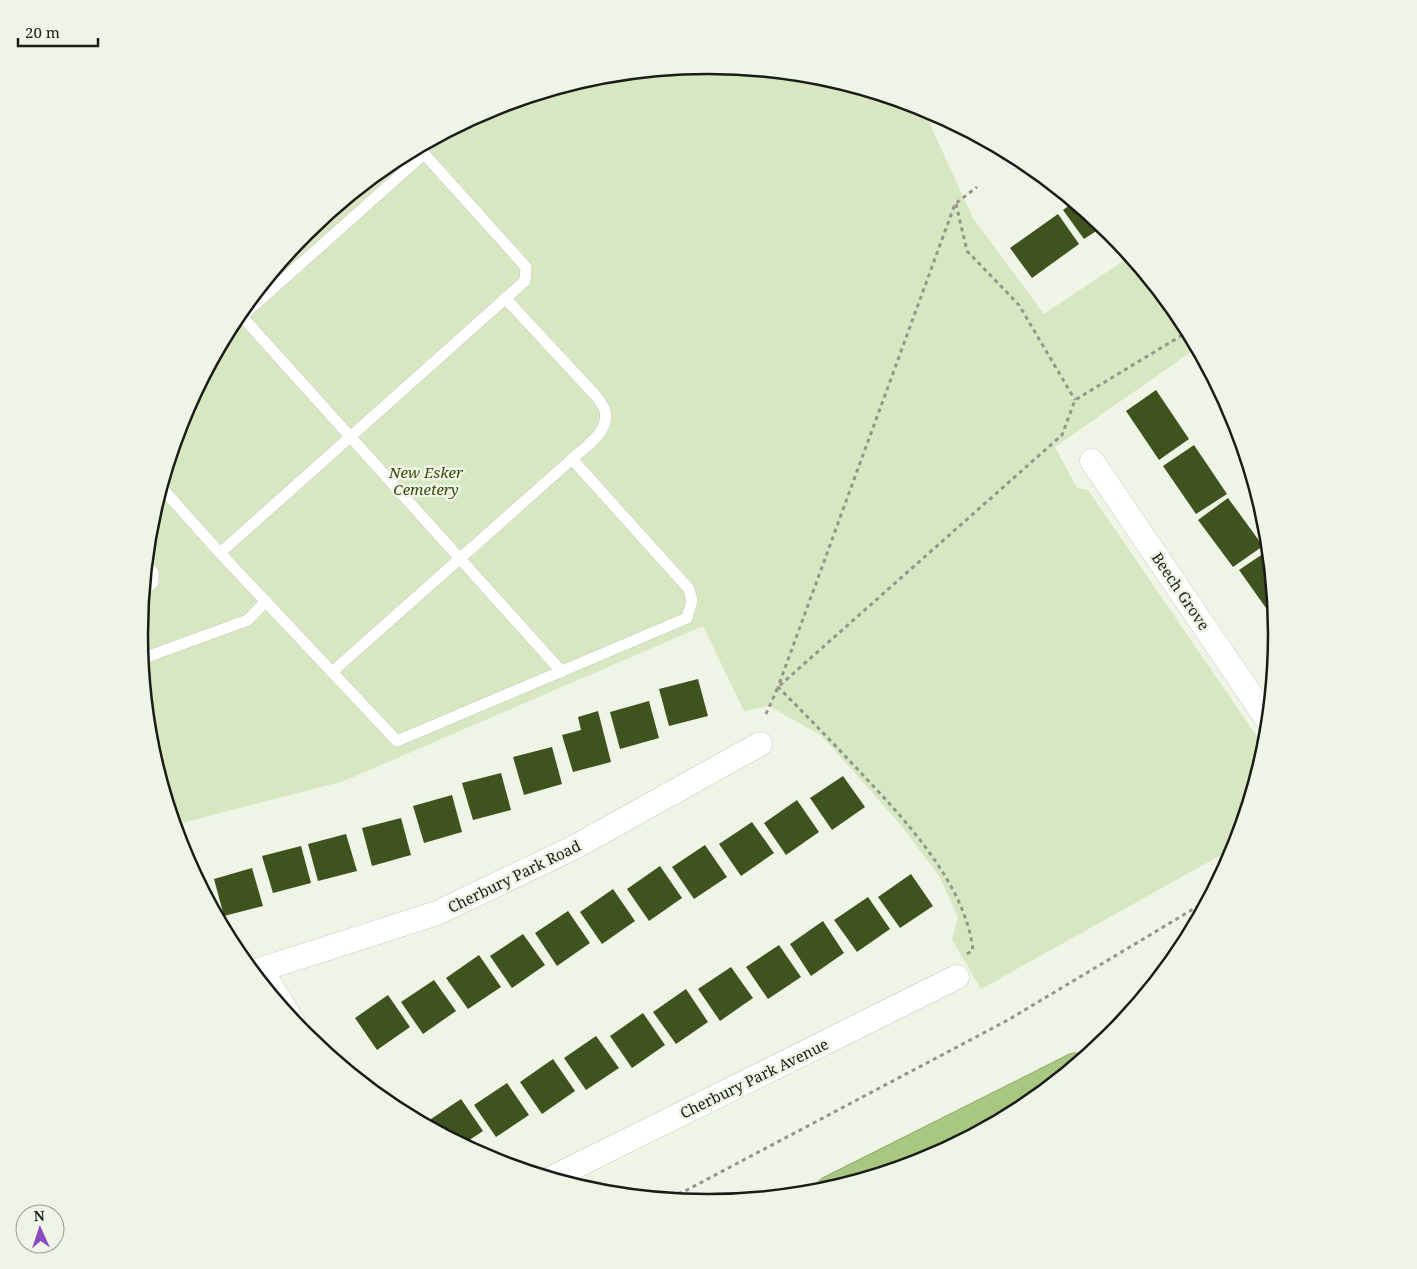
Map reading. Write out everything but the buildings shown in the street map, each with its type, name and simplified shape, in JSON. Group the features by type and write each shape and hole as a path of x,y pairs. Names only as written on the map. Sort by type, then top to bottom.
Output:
{"highway":[{"path":"865,1172 1044,1084"}],"street":[{"name":"Beech Grove","path":"1092,461 1263,713"},
{"name":"Cherbury Park Road","path":"260,970 437,913 575,848 760,744"},
{"name":"Cherbury Park Avenue","path":"559,1175 957,977"}],"lane":[{"path":"220,553 524,281 526,267 423,152"},
{"path":"264,293 410,160"},
{"path":"332,672 604,429 606,420 605,410 597,397 505,298"},
{"path":"244,320 562,672"},
{"path":"166,493 220,553 397,741 687,618 692,601 689,588 572,459"},
{"path":"150,586 154,583 152,571"},
{"path":"149,657 248,620 266,601"}],"path":[{"path":"766,714 778,687 955,204 977,187"},
{"path":"955,204 967,251 1020,305 1075,400"},
{"path":"778,687 1062,435 1075,400 1182,335"},
{"path":"778,687 906,822 948,882 960,903 971,932 973,950 965,955"},
{"path":"677,1194 1008,1020 1199,906"}],"green space":[{"name":"New Esker Cemetery","path":"672,75 745,75 782,79 854,93 927,118 973,218 1044,314 1125,260 1153,293 1192,351 1055,447 1077,488 1088,490 1259,739 1250,780 1239,815 1225,853 981,989 952,940 958,917 939,876 900,824 822,736 769,706 744,711 703,626 344,781 181,823 167,780 159,744 149,671 149,598 159,525 167,489 190,420 223,354 242,323 264,293 312,238 367,190 397,168 460,132 494,116 563,93 635,79"}]}
